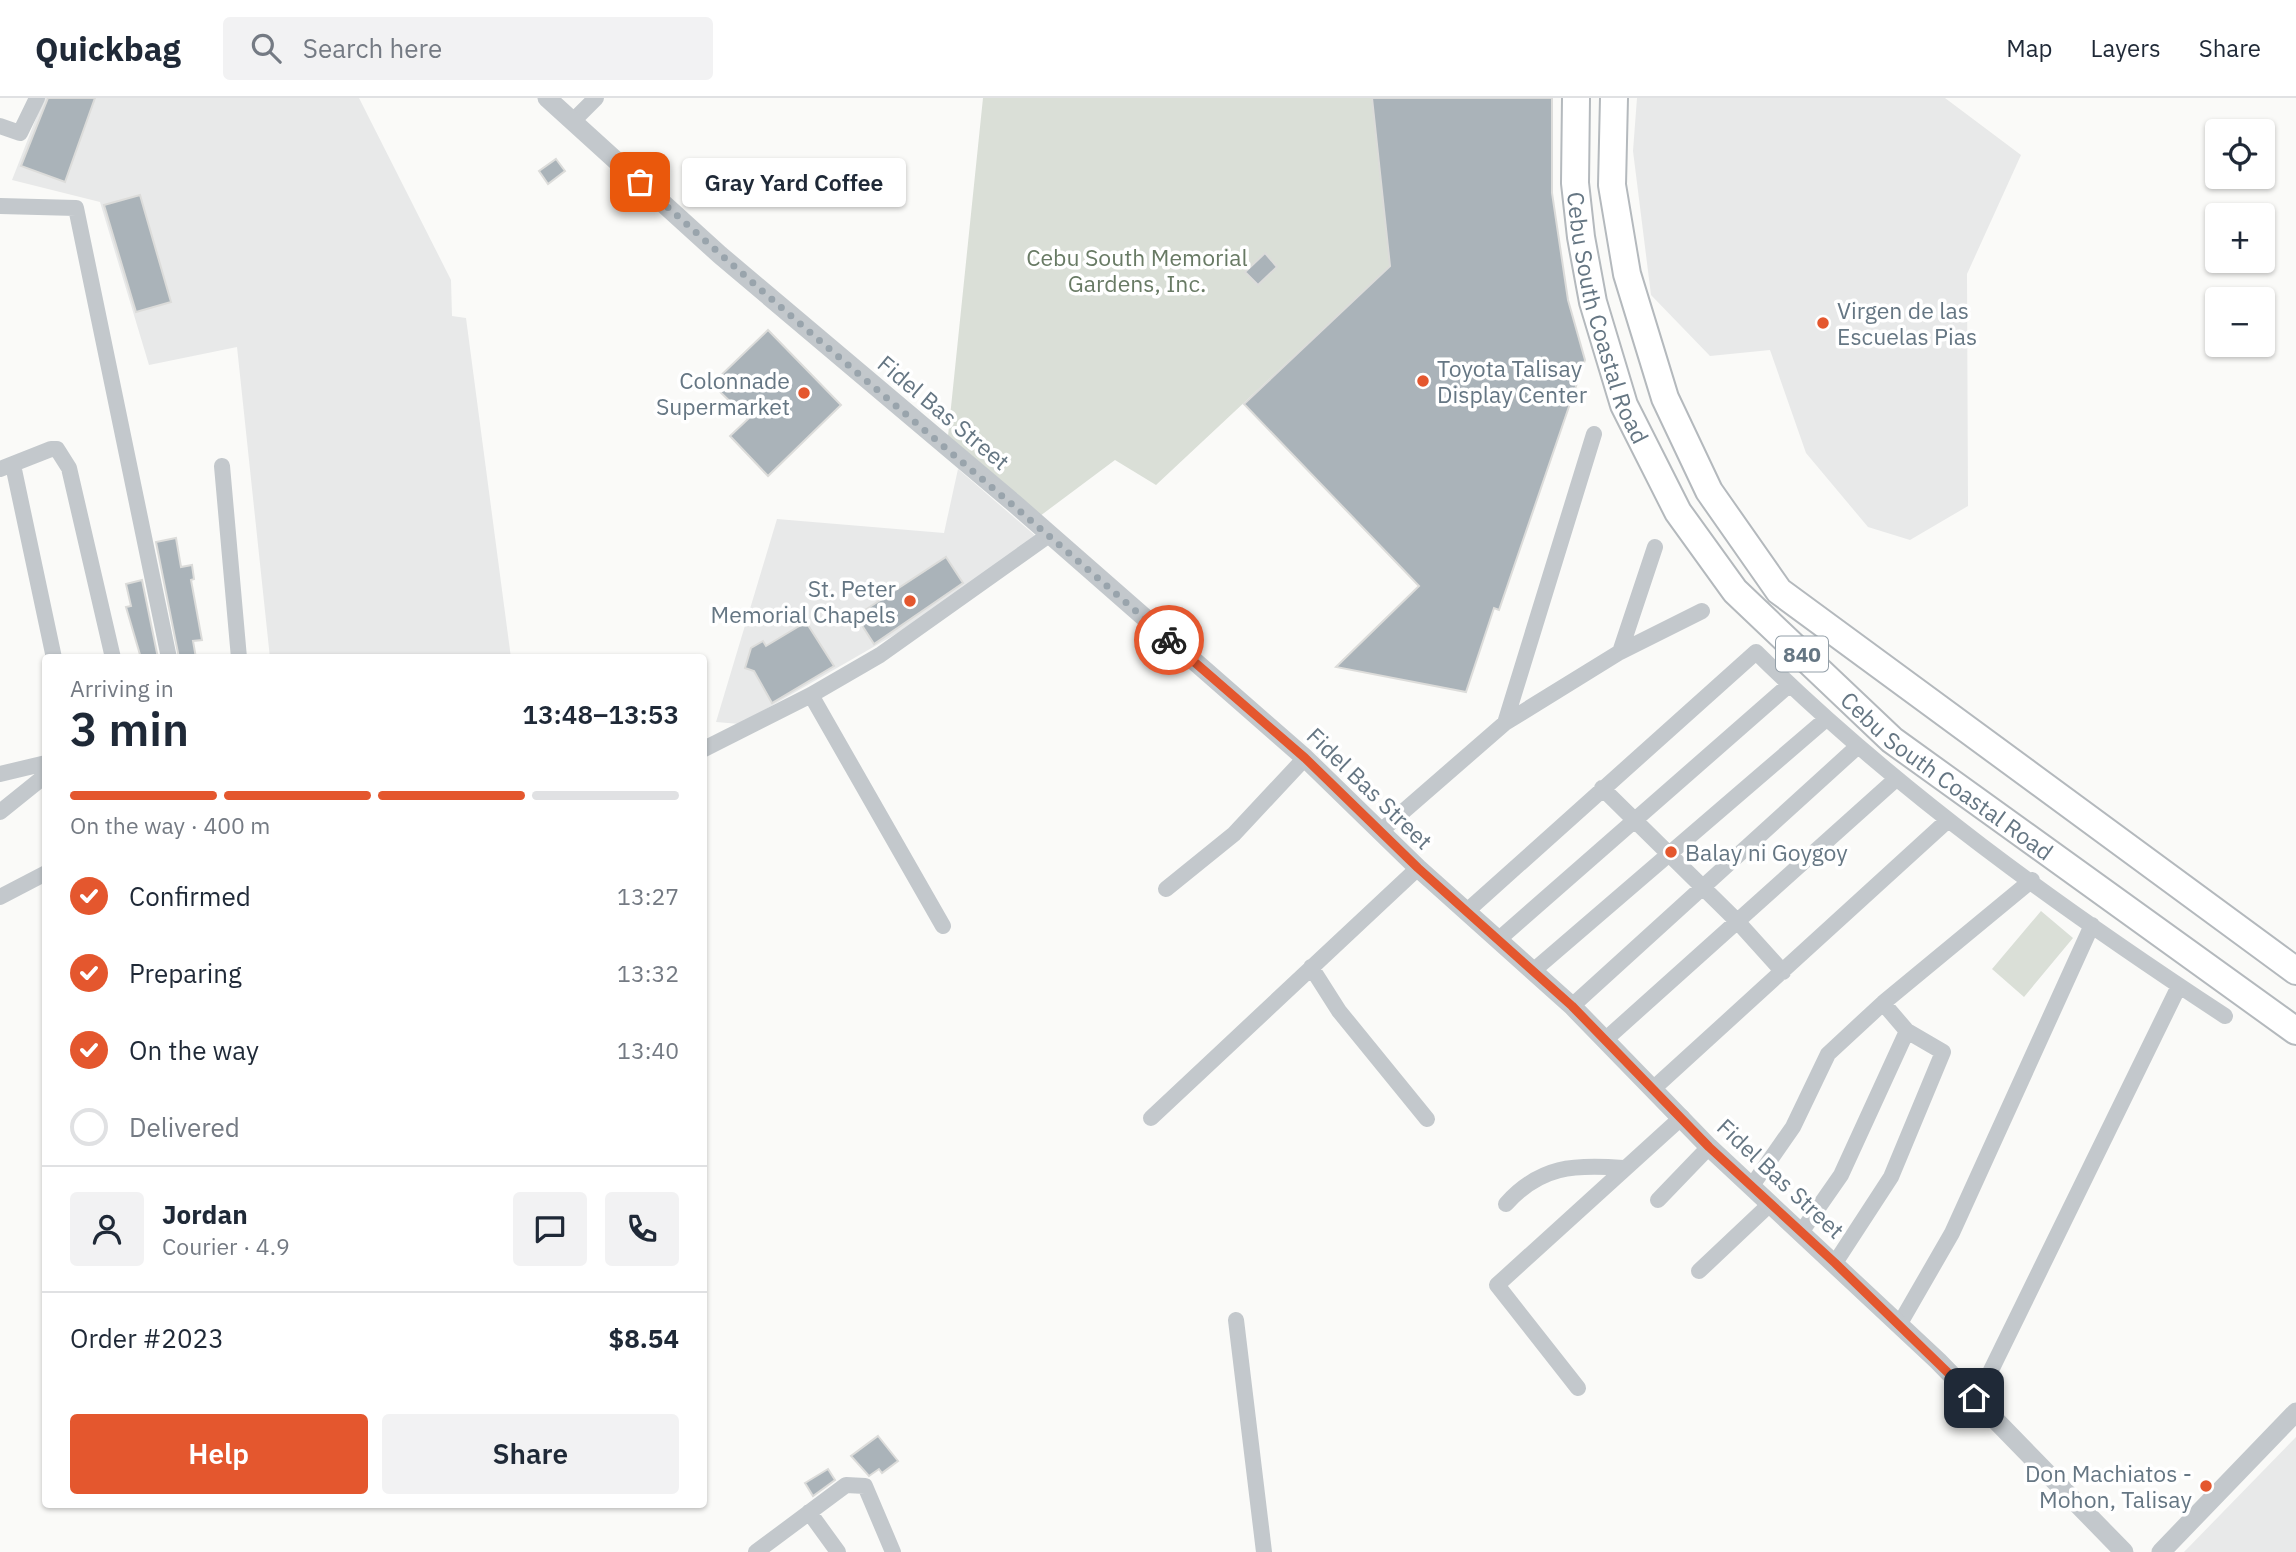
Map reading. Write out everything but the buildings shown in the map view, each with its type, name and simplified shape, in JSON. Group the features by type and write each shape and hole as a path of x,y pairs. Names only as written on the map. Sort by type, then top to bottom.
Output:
{"highway":[{"name":"Cebu South Coastal Road","path":"1576,98 1575,184 1581,237 1594,302 1624,405 1678,512 1735,592 1892,740 2296,1031"},
{"name":"Cebu South Coastal Road","path":"1614,98 1612,185 1627,275 1665,398 1709,491 1779,591 2296,971"}],"street":[{"path":"0,126 20,134 37,98"},
{"name":"Fidel Bas Street","path":"547,98 720,255 1049,535 1305,758 1382,830 1418,868 1572,1006 1709,1147 1769,1205 1802,1231 1899,1325 2124,1552"},
{"path":"573,121 596,98"},
{"path":"0,206 76,208 168,654"},
{"path":"1505,723 1594,434"},
{"path":"53,654 6,467 51,449 57,449 62,454 69,468 112,654"},
{"path":"222,466 239,654"},
{"path":"707,747 811,695 880,655 1049,535"},
{"path":"1620,652 1655,547"},
{"path":"1382,830 1505,723 1620,652 1702,611"},
{"path":"1467,911 1756,652 1825,720 1947,821 2225,1016"},
{"path":"1499,940 1789,685"},
{"path":"811,695 943,926"},
{"path":"1533,971 1825,720"},
{"path":"1572,1006 1857,747"},
{"path":"1166,889 1234,834 1305,758"},
{"path":"0,774 42,765"},
{"path":"1915,794 1933,770"},
{"path":"0,812 42,778"},
{"path":"1605,1040 1896,779"},
{"path":"1602,788 1737,921 1783,972"},
{"path":"1654,1088 1947,821"},
{"path":"1150,1118 1418,868"},
{"path":"0,897 42,875"},
{"path":"1751,1187 1793,1126 1828,1054 1883,1003 2032,880"},
{"path":"1899,1325 1951,1233 2092,925"},
{"path":"1311,967 1346,1019 1427,1119"},
{"path":"1976,1401 2179,986"},
{"path":"1835,1263 1891,1177 1943,1052 1907,1031 1883,1003"},
{"path":"1802,1231 1841,1175 1907,1031"},
{"path":"1578,1388 1497,1284 1682,1117"},
{"path":"1658,1200 1709,1147"},
{"path":"1506,1204 1529,1181 1546,1172 1595,1166 1623,1168"},
{"path":"1699,1271 1769,1205"},
{"path":"1236,1320 1264,1552"},
{"path":"2161,1552 2296,1412"},
{"path":"756,1552 846,1485 865,1486 893,1552"},
{"path":"809,1511 838,1552"}],"shaded area":[{"path":"44,98 359,98 451,280 452,316 466,318 510,654 270,654 237,347 149,365 100,202 12,180"},
{"name":"Virgen de las Escuelas Pias","path":"1637,98 1945,98 2021,155 1967,274 1968,506 1910,540 1868,527 1806,453 1770,350 1710,356 1651,295 1633,151"},
{"path":"958,469 1038,538 901,631 740,724 716,722 777,519 944,533"},
{"path":"2296,1437 2296,1552 2184,1552"}],"green space":[{"name":"Cebu South Memorial Gardens, Inc.","path":"983,98 1372,98 1390,266 1156,485 1115,460 1040,516 948,436"},
{"path":"2041,911 2073,938 2024,997 1992,969"}],"way so far":[{"path":"640,182 720,255 1015,504 1169,640"}],"place":[{"name":"Gray Yard Coffee","path":"640,182"},
{"name":"Virgen de las Escuelas Pias","path":"1823,323"},
{"name":"Toyota Talisay Display Center","path":"1423,381"},
{"name":"Colonnade Supermarket","path":"804,393"},
{"name":"St. Peter Memorial Chapels","path":"910,601"},
{"name":"Balay ni Goygoy","path":"1671,852"},
{"name":"Don Machiatos - Mohon, Talisay","path":"2206,1486"}],"route":[{"path":"1169,640 1305,758 1382,830 1418,868 1572,1006 1709,1147 1769,1205 1802,1231 1974,1398"}]}
